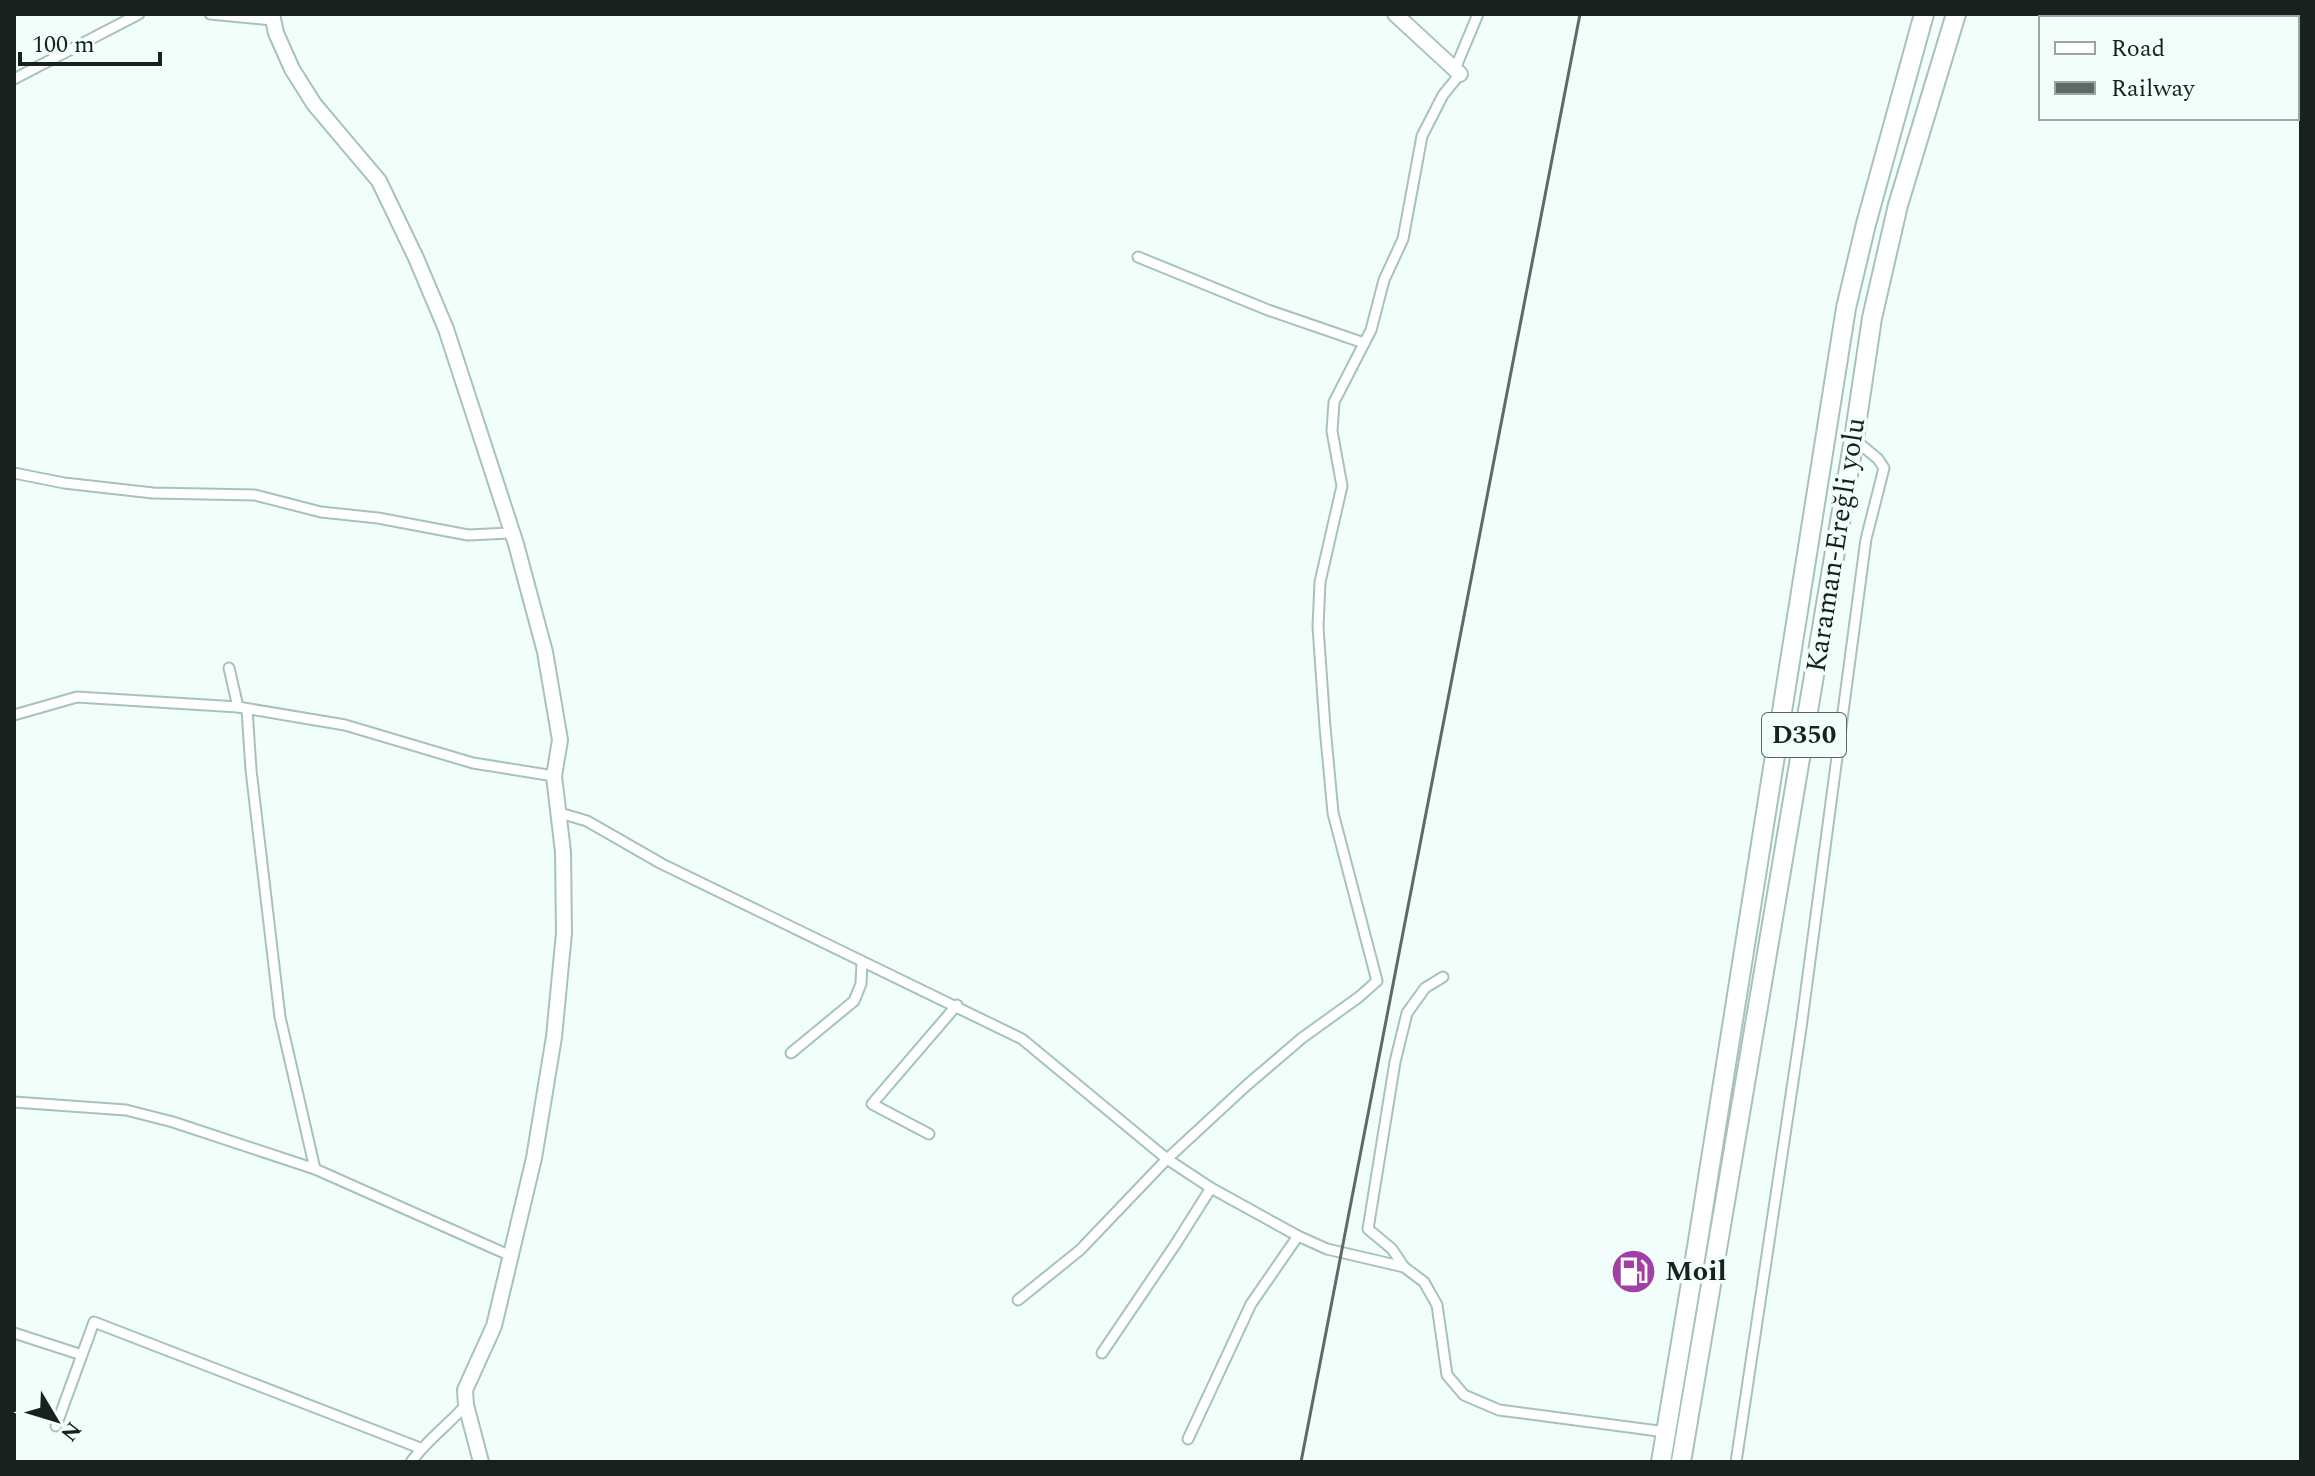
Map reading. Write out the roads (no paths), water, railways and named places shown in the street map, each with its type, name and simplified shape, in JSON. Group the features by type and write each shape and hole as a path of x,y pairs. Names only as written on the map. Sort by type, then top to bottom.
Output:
{"highway":[{"name":"Karaman-Ereğli yolu","path":"1661,1462 1846,308 1924,14"},
{"name":"Karaman-Ereğli yolu","path":"1681,1462 1872,318 1898,205 1956,14"}],"street":[{"path":"14,79 139,14"},
{"path":"210,14 273,17 292,69 314,104 379,181 446,329 512,533 547,667 560,740 554,776 560,813 564,933 554,1037 534,1158 494,1326 465,1390 481,1462"},
{"path":"1395,14 1458,72"},
{"path":"1018,1300 1080,1250 1167,1159 1280,1057 1377,981 1333,813 1318,627 1320,582 1342,486 1332,431 1334,402 1371,330 1384,280 1403,239 1422,136 1458,72 1478,14"},
{"path":"1138,257 1268,310 1364,343"},
{"path":"1736,1462 1801,1028 1866,539 1884,468 1854,439"},
{"path":"14,473 64,483 153,493 255,495 321,512 378,518 468,535 512,533"},
{"path":"229,668 242,708 280,1017 315,1169"},
{"path":"14,715 77,697 242,708 345,725 473,763 554,776"},
{"path":"560,813 587,821 662,864 1022,1039 1167,1159 1211,1188 1298,1236 1327,1249 1404,1267"},
{"path":"791,1053 854,1001 861,984 862,962"},
{"path":"1443,977 1425,988 1407,1013 1395,1062 1368,1229 1392,1249 1404,1267 1424,1282 1437,1305 1447,1375 1464,1395 1499,1410 1667,1432"},
{"path":"929,1134 872,1104 957,1005"},
{"path":"14,1102 126,1110 173,1122 315,1169 511,1256"},
{"path":"1102,1353 1211,1188"},
{"path":"1188,1439 1251,1304 1298,1236"},
{"path":"56,1426 94,1322 420,1448"},
{"path":"14,1333 82,1355"},
{"path":"411,1462 420,1448 444,1429 466,1405"}],"railway":[{"path":"1301,1462 1580,14"}],"place":[{"name":"Moil","path":"1634,1271"}]}
